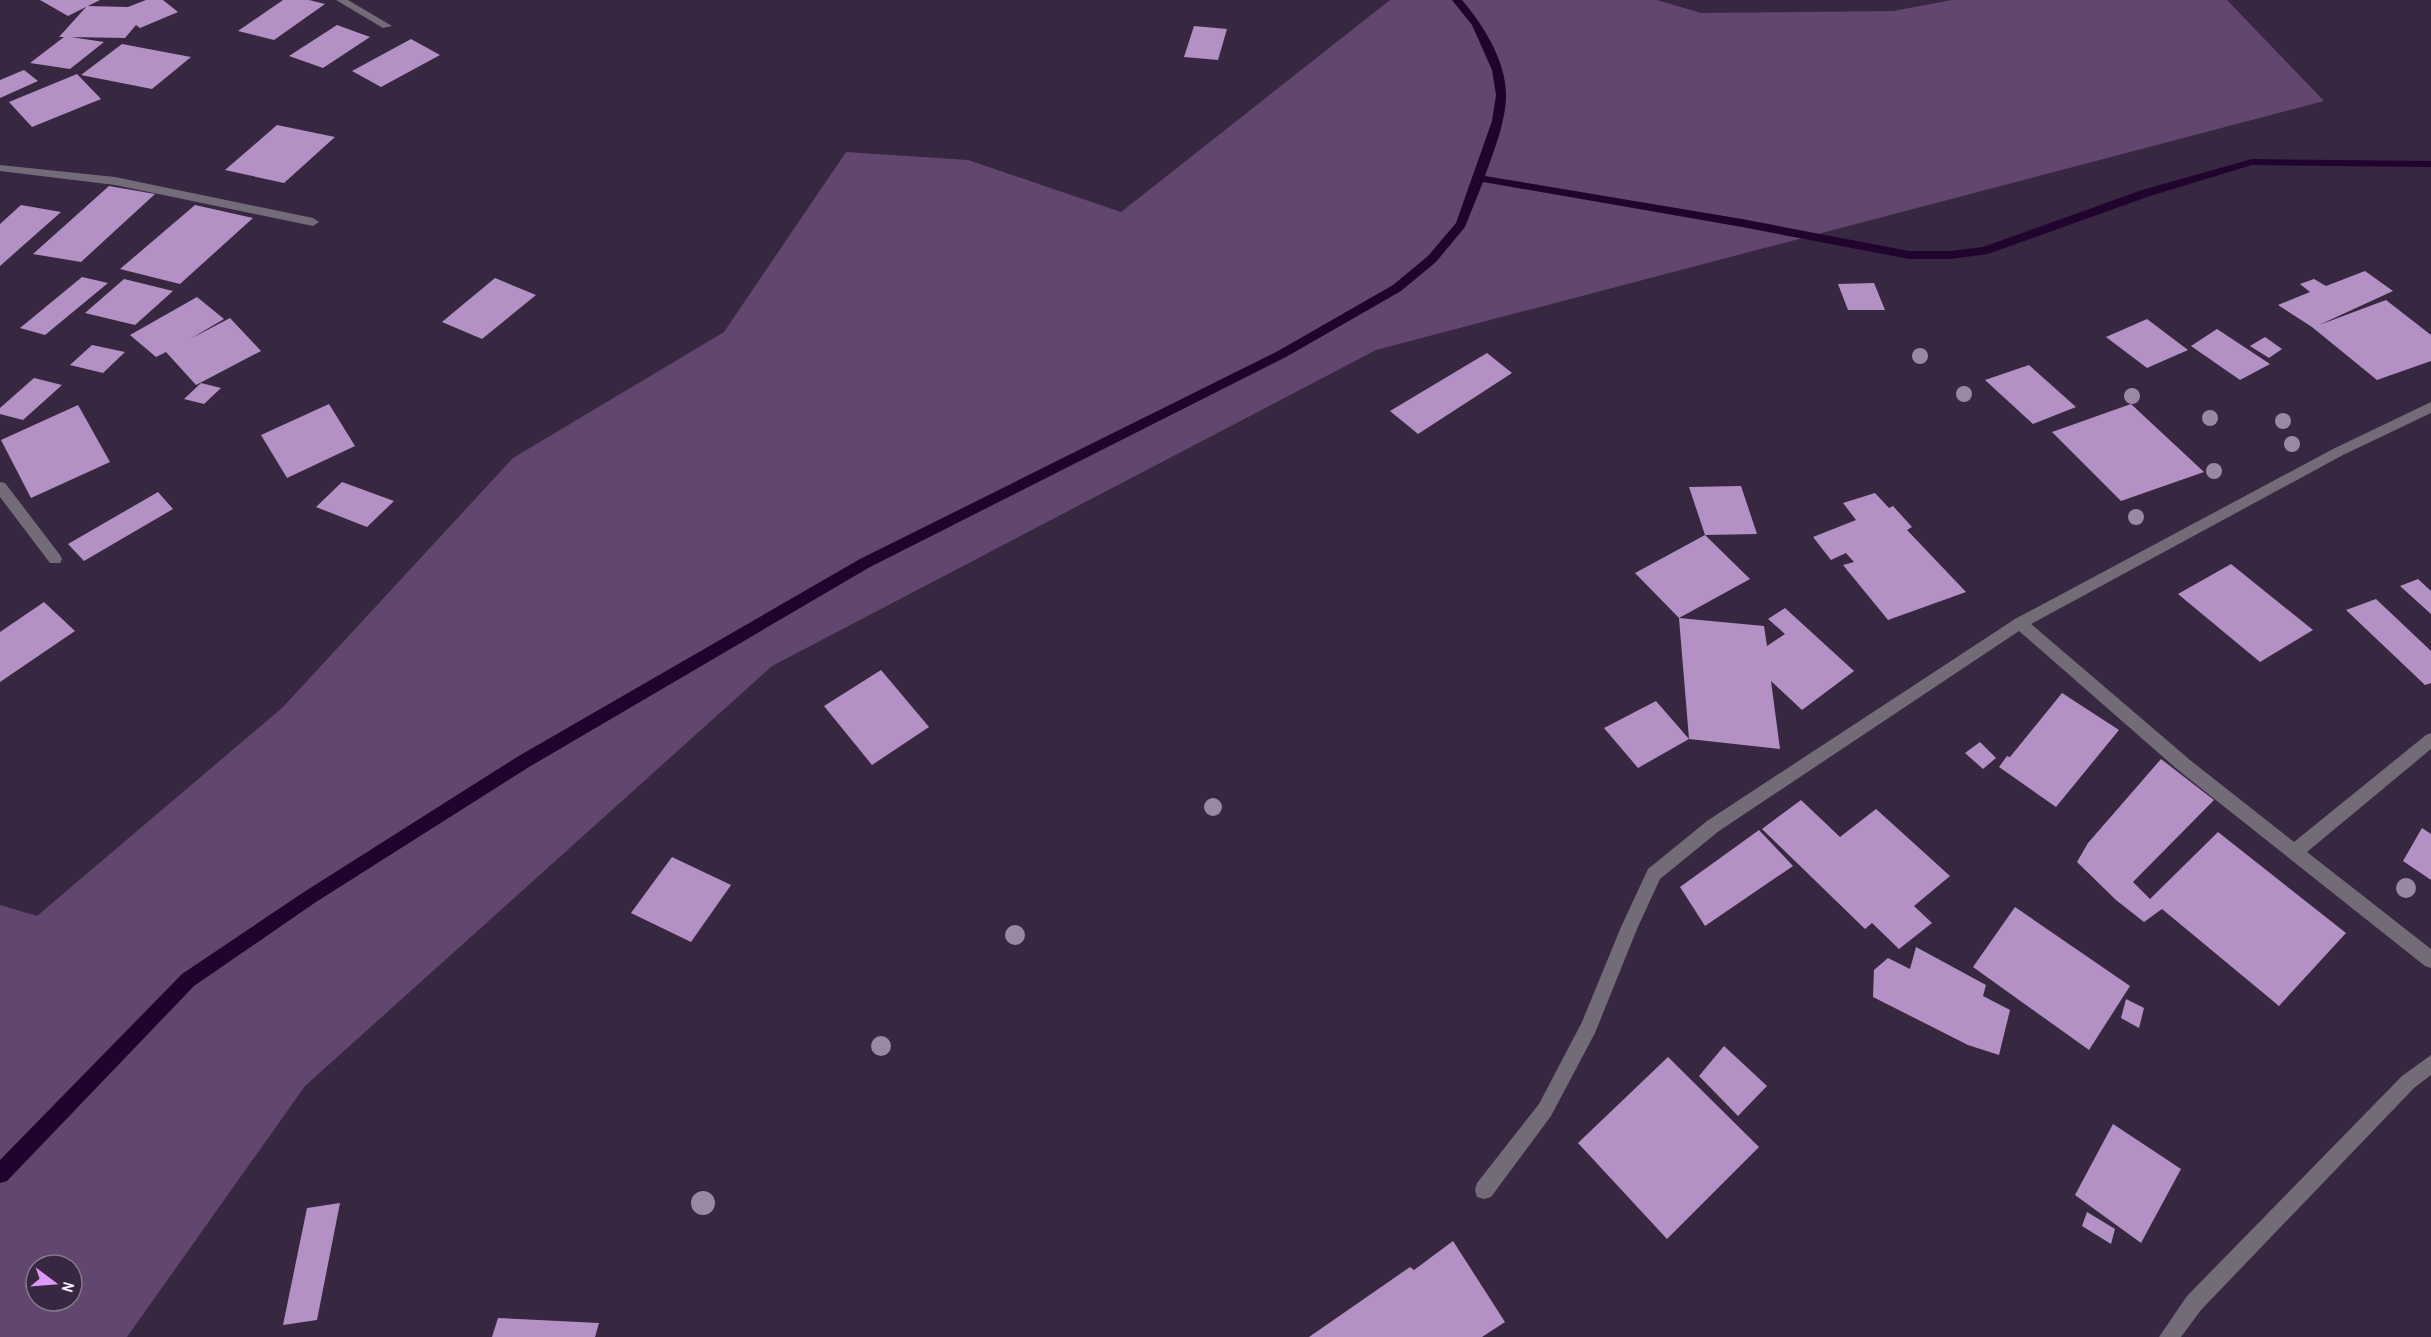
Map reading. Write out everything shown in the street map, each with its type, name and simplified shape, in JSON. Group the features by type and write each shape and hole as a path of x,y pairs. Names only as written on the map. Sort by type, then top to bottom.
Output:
{"street":[{"path":"341,0 387,26"},
{"path":"0,168 114,181 314,222"},
{"path":"1484,1190 1545,1110 1589,1027 1629,927 1654,874 1713,825 2020,622 2338,452 2431,407"},
{"path":"0,487 55,559"},
{"path":"2020,622 2184,765 2296,851 2431,960"},
{"path":"2296,851 2431,740"},
{"path":"2169,1337 2194,1303 2408,1082 2431,1064"}],"shaded area":[{"path":"1390,0 1657,0 1701,13 1893,11 1952,0 2227,0 2324,101 1376,350 772,666 305,1086 127,1337 0,1337 0,905 37,916 283,707 513,458 724,332 846,152 968,160 1121,212"}],"building":[{"path":"40,0 100,0 68,16"},
{"path":"146,0 163,0 178,12 140,28 136,25 125,38 71,37 104,42 70,69 30,63 64,37 59,37 87,6 128,7"},
{"path":"283,0 309,0 325,4 274,40 238,31"},
{"path":"337,25 370,37 323,68 289,56"},
{"path":"1194,26 1227,29 1218,60 1184,57"},
{"path":"411,39 440,55 381,87 352,71"},
{"path":"122,44 191,57 152,89 81,75"},
{"path":"24,70 38,81 0,98 0,80"},
{"path":"77,74 101,99 32,127 9,102"},
{"path":"277,125 335,137 284,183 225,170"},
{"path":"109,186 155,194 81,262 33,254"},
{"path":"21,205 61,212 0,266 0,224"},
{"path":"195,205 253,218 180,284 120,269"},
{"path":"2365,271 2393,291 2319,325 2386,300 2431,335 2431,361 2377,380 2312,327 2278,305 2310,292 2300,284 2314,279 2326,286"},
{"path":"82,277 108,283 45,335 20,328"},
{"path":"495,278 536,295 482,339 442,322"},
{"path":"124,279 173,291 135,325 85,313"},
{"path":"1874,283 1885,310 1848,310 1838,284"},
{"path":"197,297 224,319 190,339 230,318 261,351 196,385 166,352 156,357 130,335"},
{"path":"2147,319 2188,350 2147,368 2106,337"},
{"path":"2217,329 2270,364 2240,380 2191,346"},
{"path":"2265,337 2282,349 2269,358 2250,346"},
{"path":"92,345 125,352 103,373 70,365"},
{"path":"1487,353 1512,373 1418,434 1390,411"},
{"path":"2029,365 2076,407 2033,424 1985,380"},
{"path":"34,378 62,385 23,420 0,414 0,408"},
{"path":"201,383 221,388 204,404 184,399"},
{"path":"329,404 355,446 287,478 261,435"},
{"path":"2131,404 2204,472 2121,501 2052,432"},
{"path":"78,405 110,462 31,498 1,440"},
{"path":"342,482 394,501 367,527 316,507"},
{"path":"1741,486 1757,534 1705,535 1689,487"},
{"path":"158,492 173,509 84,561 68,544"},
{"path":"1875,493 1889,508 1893,506 1912,527 1907,530 1966,592 1888,620 1843,565 1854,562 1846,553 1831,560 1813,537 1856,520 1843,503"},
{"path":"1705,535 1750,579 1679,618 1635,573"},
{"path":"2231,564 2313,630 2260,662 2178,594"},
{"path":"2418,579 2431,591 2431,614 2400,586"},
{"path":"2376,599 2431,651 2431,683 2425,685 2346,610"},
{"path":"44,602 75,631 0,682 0,632"},
{"path":"1785,608 1854,671 1802,710 1771,681 1780,749 1689,739 1679,618 1764,626 1767,646 1785,634 1768,619"},
{"path":"881,670 929,727 872,765 824,706"},
{"path":"2062,693 2119,730 2056,807 1999,767 2007,756 2010,757"},
{"path":"1656,701 1689,739 1638,768 1604,728"},
{"path":"1980,742 1996,758 1983,769 1965,753"},
{"path":"2161,759 2214,800 2133,882 2150,899 2218,832 2346,933 2279,1006 2162,909 2144,922 2116,900 2077,862 2088,843"},
{"path":"1801,800 1840,837 1876,809 1950,876 1914,906 1932,923 1899,949 1872,923 1865,929 1762,829"},
{"path":"2422,828 2431,834 2431,880 2403,861"},
{"path":"1759,830 1793,866 1705,926 1680,887"},
{"path":"672,857 731,885 691,942 631,913"},
{"path":"2015,907 2130,986 2089,1050 1973,967"},
{"path":"1916,947 1986,985 1983,996 2010,1010 1999,1055 1968,1045 1873,997 1874,970 1888,958 1910,969"},
{"path":"2126,999 2144,1008 2139,1028 2121,1018"},
{"path":"1724,1046 1767,1086 1738,1116 1699,1076"},
{"path":"1668,1057 1759,1147 1667,1239 1578,1143"},
{"path":"2113,1124 2181,1169 2141,1243 2075,1195"},
{"path":"340,1203 317,1320 283,1325 307,1208"},
{"path":"2087,1212 2115,1229 2111,1244 2082,1226"},
{"path":"1453,1241 1505,1322 1482,1337 1309,1337 1410,1267 1414,1270"},
{"path":"498,1318 599,1323 595,1337 492,1337"}],"waterway":[{"path":"0,1174 188,980 310,897 523,762 865,563 1282,354 1397,288 1432,259 1461,224 1497,121 1501,95 1497,70 1477,24 1457,0"},
{"path":"1479,178 1742,223 1909,255 1950,255 1984,251 2146,193 2252,162 2431,164"}]}
